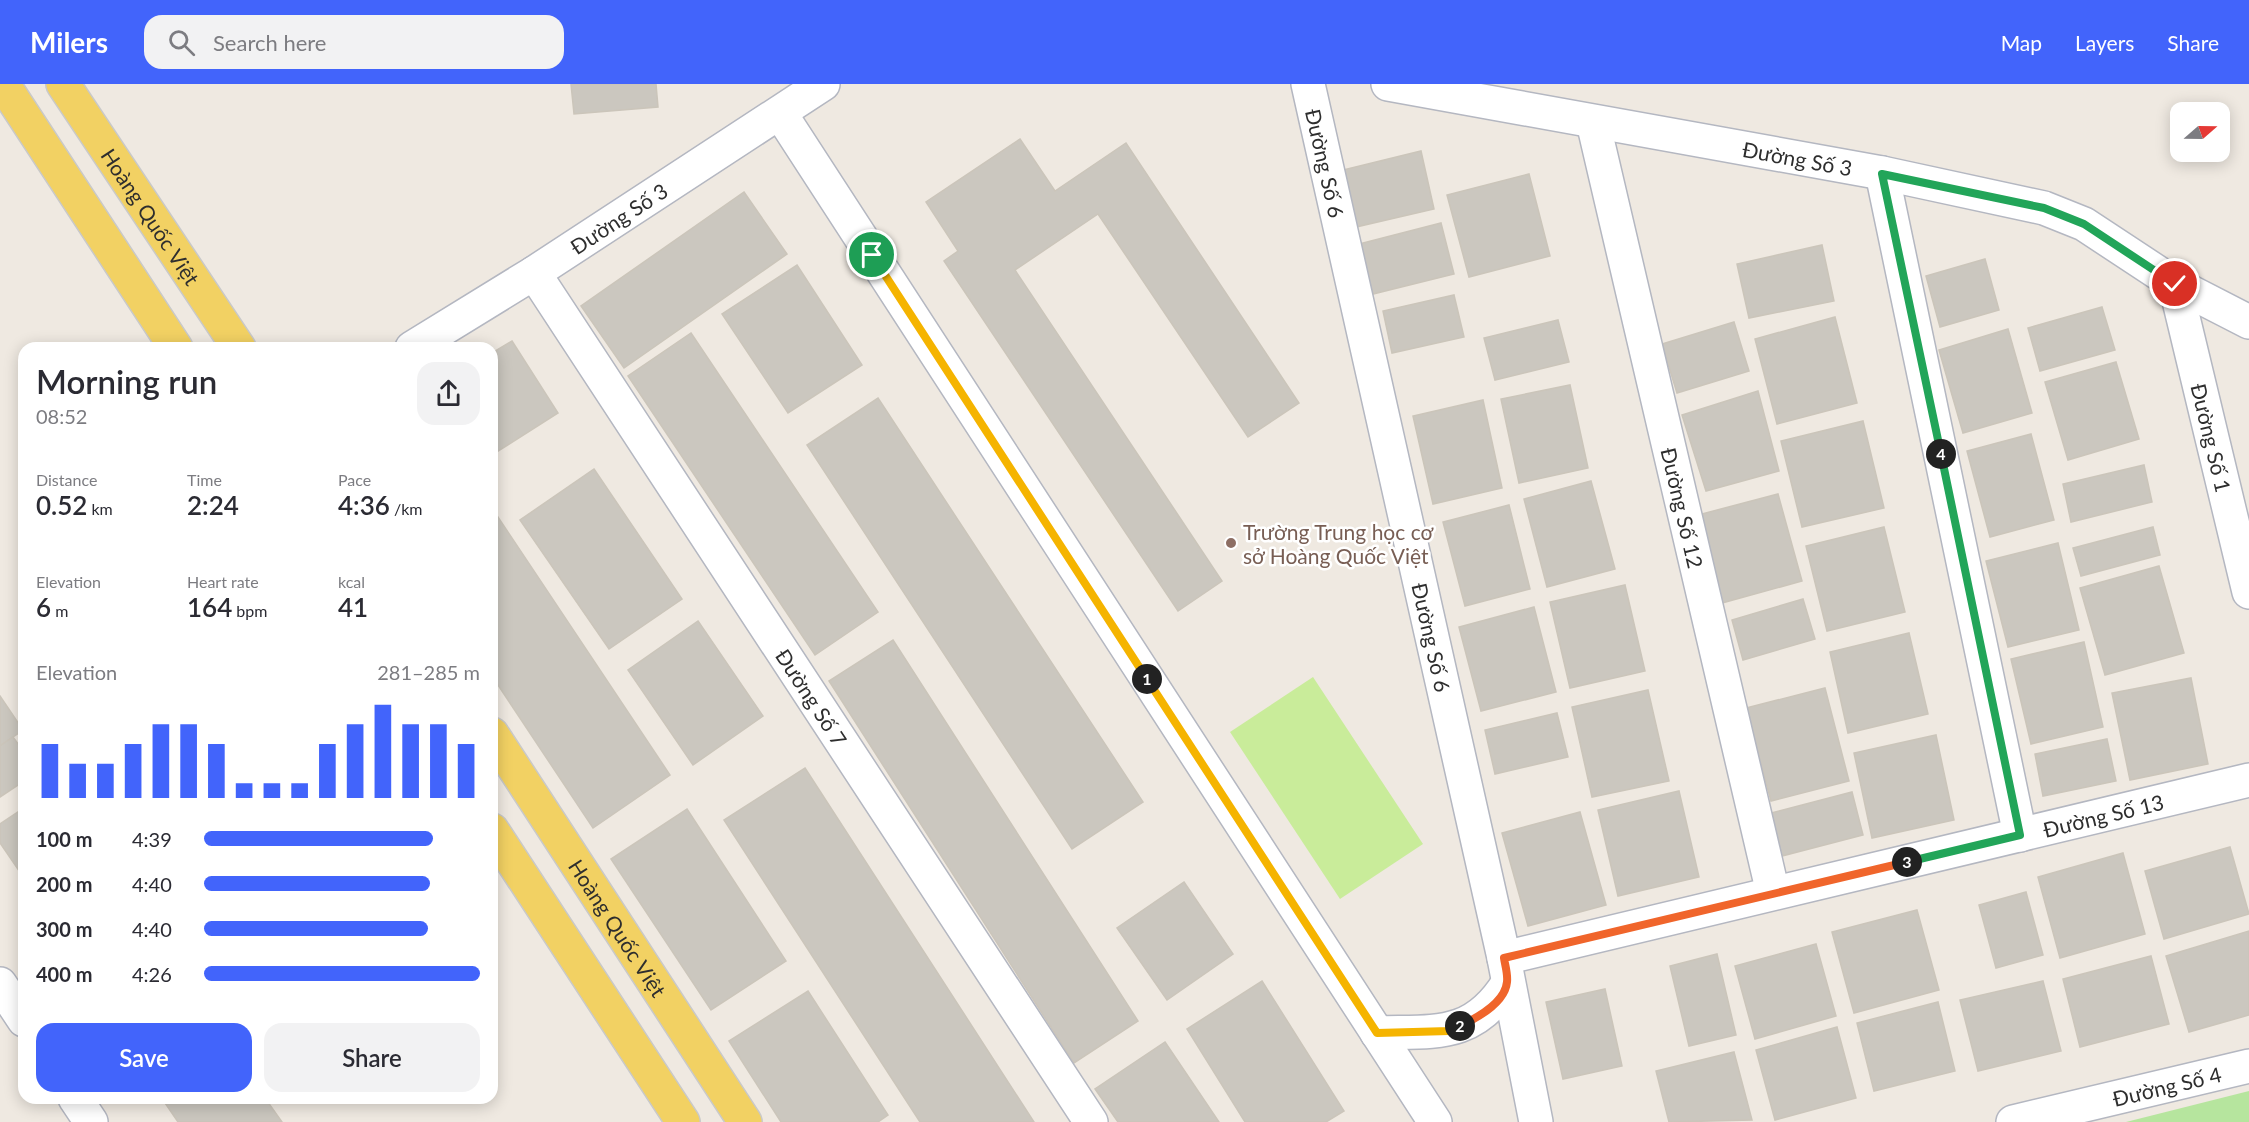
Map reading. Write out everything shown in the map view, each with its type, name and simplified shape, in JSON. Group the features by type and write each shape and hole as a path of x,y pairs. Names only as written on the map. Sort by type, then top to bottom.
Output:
{"main road":[{"path":"42,84 6,98 172,342"},
{"name":"Hoàng Quốc Việt","path":"63,84 235,342"},
{"name":"Hoàng Quốc Việt","path":"498,743 745,1122"},
{"path":"498,839 683,1122"}],"street":[{"name":"Đường Số 3","path":"422,342 534,273 823,84"},
{"name":"Đường Số 6","path":"1308,84 1506,970 1536,1122"},
{"name":"Đường Số 3","path":"1388,84 1882,174 2044,208 2084,224 2175,284 2249,322"},
{"path":"780,113 1435,1122"},
{"name":"Đường Số 12","path":"1593,122 1773,893"},
{"path":"1882,174 2020,835"},
{"name":"Đường Số 7","path":"534,273 1091,1122"},
{"name":"Đường Số 1","path":"2175,284 2249,592"},
{"name":"Đường Số 13","path":"1506,970 1773,893 2249,780"},
{"path":"1377,1033 1449,1031 1477,1018 1494,1004 1506,970"},
{"path":"0,984 18,1011"},
{"name":"Đường Số 4","path":"2013,1122 2249,1066"},
{"path":"79,1104 91,1122"}],"green space":[{"path":"1313,677 1423,844 1340,899 1230,732"},
{"path":"2249,1091 2249,1122 2126,1122"}],"building":[{"path":"571,84 656,84 658,107 574,114"},
{"path":"1020,139 1055,191 1126,143 1299,403 1248,437 1098,214 1015,270 1222,581 1178,611 944,261 958,251 926,202"},
{"path":"1421,151 1434,209 1356,227 1343,170"},
{"path":"1529,174 1550,256 1469,277 1447,195"},
{"path":"744,192 787,254 624,368 581,306"},
{"path":"1441,223 1454,274 1373,294 1359,244"},
{"path":"1822,245 1834,301 1749,318 1737,264"},
{"path":"1985,259 1999,310 1940,327 1926,276"},
{"path":"797,265 862,365 788,413 722,314"},
{"path":"1454,295 1464,337 1392,353 1383,311"},
{"path":"2102,307 2115,350 2040,371 2028,328"},
{"path":"1835,317 1857,403 1777,424 1755,339"},
{"path":"1558,320 1569,362 1495,380 1484,338"},
{"path":"1734,322 1749,371 1677,393 1662,344"},
{"path":"2008,329 2032,413 1963,433 1939,350"},
{"path":"691,333 878,612 815,655 628,376"},
{"path":"512,341 558,413 498,451 498,349"},
{"path":"2116,362 2139,439 2068,460 2045,382"},
{"path":"1570,385 1588,468 1519,483 1501,399"},
{"path":"1758,391 1779,471 1706,491 1682,415"},
{"path":"878,398 1143,802 1072,849 807,445"},
{"path":"1483,400 1502,488 1433,504 1413,416"},
{"path":"1863,421 1884,508 1802,527 1781,441"},
{"path":"2031,434 2054,520 1990,537 1967,451"},
{"path":"2144,465 2152,502 2071,522 2063,484"},
{"path":"594,469 682,599 609,649 520,520"},
{"path":"1591,481 1615,569 1547,587 1524,499"},
{"path":"1778,494 1802,581 1722,603 1698,515"},
{"path":"1509,505 1530,589 1465,606 1443,522"},
{"path":"498,517 670,775 593,828 498,685"},
{"path":"1884,527 1905,612 1827,631 1806,546"},
{"path":"2153,527 2160,555 2081,576 2073,548"},
{"path":"2058,543 2079,630 2008,647 1986,561"},
{"path":"2159,566 2184,653 2105,675 2080,588"},
{"path":"1625,585 1645,671 1570,688 1550,602"},
{"path":"1803,599 1815,639 1743,660 1732,620"},
{"path":"1534,607 1556,692 1481,711 1459,627"},
{"path":"698,621 763,716 693,765 628,670"},
{"path":"1909,633 1928,714 1848,733 1830,652"},
{"path":"893,640 1138,1021 1074,1063 829,681"},
{"path":"2084,642 2103,727 2031,744 2011,659"},
{"path":"2191,678 2208,764 2130,780 2112,693"},
{"path":"1825,688 1849,781 1771,801 1746,708"},
{"path":"1648,690 1669,781 1592,797 1572,707"},
{"path":"0,696 18,723 18,733 0,746"},
{"path":"1557,713 1568,757 1495,774 1485,730"},
{"path":"1936,735 1954,820 1872,838 1854,753"},
{"path":"13,737 18,744 18,785 0,797 0,746"},
{"path":"2107,739 2116,781 2043,796 2035,754"},
{"path":"805,768 1034,1122 920,1122 724,820"},
{"path":"1679,791 1699,877 1618,896 1598,810"},
{"path":"1852,792 1863,835 1782,856 1771,813"},
{"path":"687,809 786,961 711,1010 611,859"},
{"path":"18,812 18,869 0,843 0,824"},
{"path":"1580,812 1606,905 1528,926 1502,833"},
{"path":"2230,847 2249,914 2164,939 2145,871"},
{"path":"2123,853 2145,934 2060,958 2038,877"},
{"path":"1184,882 1233,954 1167,1000 1117,928"},
{"path":"2026,892 2043,955 1996,968 1979,905"},
{"path":"1917,910 1939,990 1854,1013 1832,932"},
{"path":"2249,931 2249,1015 2189,1032 2166,956"},
{"path":"1816,944 1836,1016 1755,1039 1735,966"},
{"path":"1717,954 1736,1035 1689,1046 1670,966"},
{"path":"2151,956 2169,1024 2080,1047 2063,979"},
{"path":"1262,981 1344,1111 1326,1122 1245,1122 1187,1029"},
{"path":"2043,981 2061,1051 1978,1071 1960,1000"},
{"path":"1605,989 1622,1066 1563,1079 1546,1002"},
{"path":"808,991 888,1115 878,1122 781,1122 729,1041"},
{"path":"1938,1002 1955,1071 1874,1091 1857,1023"},
{"path":"1837,1027 1856,1098 1775,1120 1756,1050"},
{"path":"1165,1042 1219,1122 1118,1122 1095,1089"},
{"path":"1734,1052 1752,1120 1669,1122 1656,1071"},
{"path":"166,1104 269,1104 282,1122 178,1122"}],"place":[{"name":"Trường Trung học cơ sở Hoàng Quốc Việt","path":"1231,543"}],"route":[{"path":"872,255 1377,1033 1449,1031 1477,1018 1494,1004 1508,983 1504,958 2020,835 1882,174 2044,208 2084,224 2175,284"}]}
